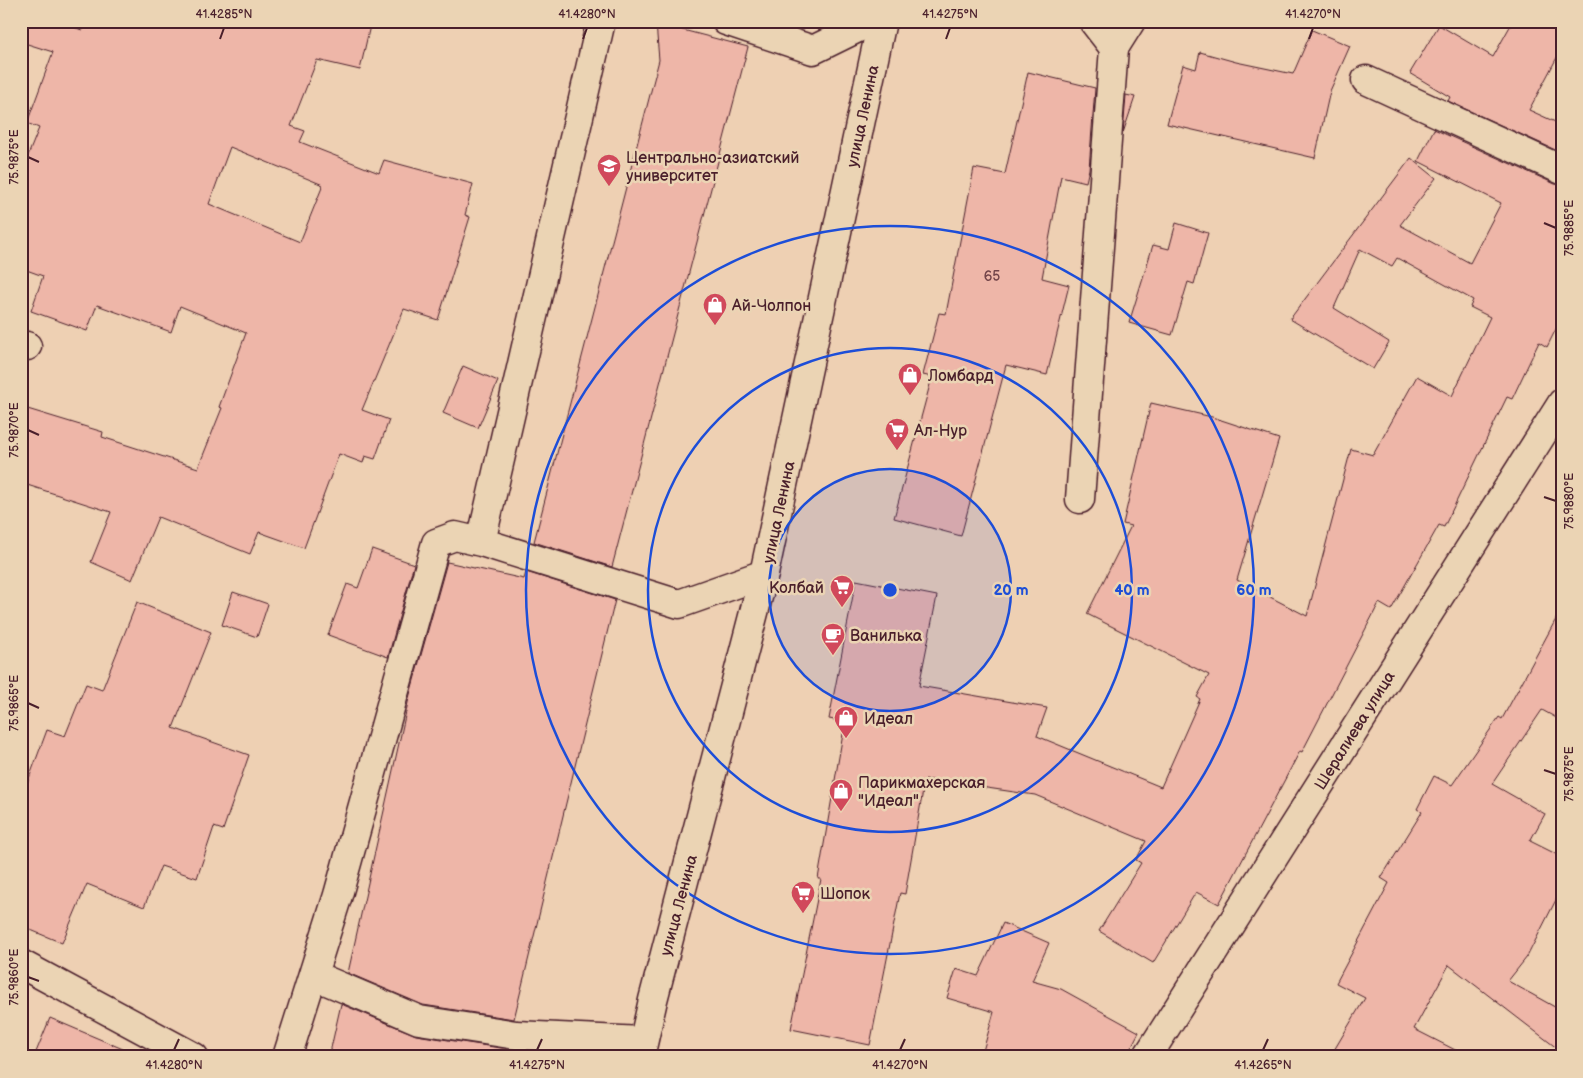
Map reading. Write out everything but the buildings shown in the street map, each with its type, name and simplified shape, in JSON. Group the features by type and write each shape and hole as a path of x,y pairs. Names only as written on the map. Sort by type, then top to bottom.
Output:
{"street":[{"path":"481,542 601,21"},
{"path":"726,21 814,50 872,21"},
{"name":"улица Ленина","path":"642,1049 653,1000 764,574 882,21"},
{"path":"1092,21 1114,48"},
{"path":"1080,498 1114,48 1131,21"},
{"path":"1366,80 1562,170"},
{"name":"Шералиева улица","path":"1147,1057 1562,403"},
{"path":"287,1057 338,896 436,543 455,536 481,542 679,604 764,574"},
{"path":"21,964 194,1057"},
{"path":"313,975 419,1020 516,1035 576,1047 642,1049"}],"place":[{"name":"Центрально-азиатский университет","path":"609,187"},
{"name":"Ай-Чолпон","path":"715,326"},
{"name":"Ломбард","path":"910,396"},
{"name":"Ал-Нур","path":"897,451"},
{"name":"Колбай","path":"842,608"},
{"name":"Ванилька","path":"833,656"},
{"name":"Идеал","path":"846,739"},
{"name":"Парикмахерская \"Идеал\"","path":"841,812"},
{"name":"Шопок","path":"803,914"}]}
